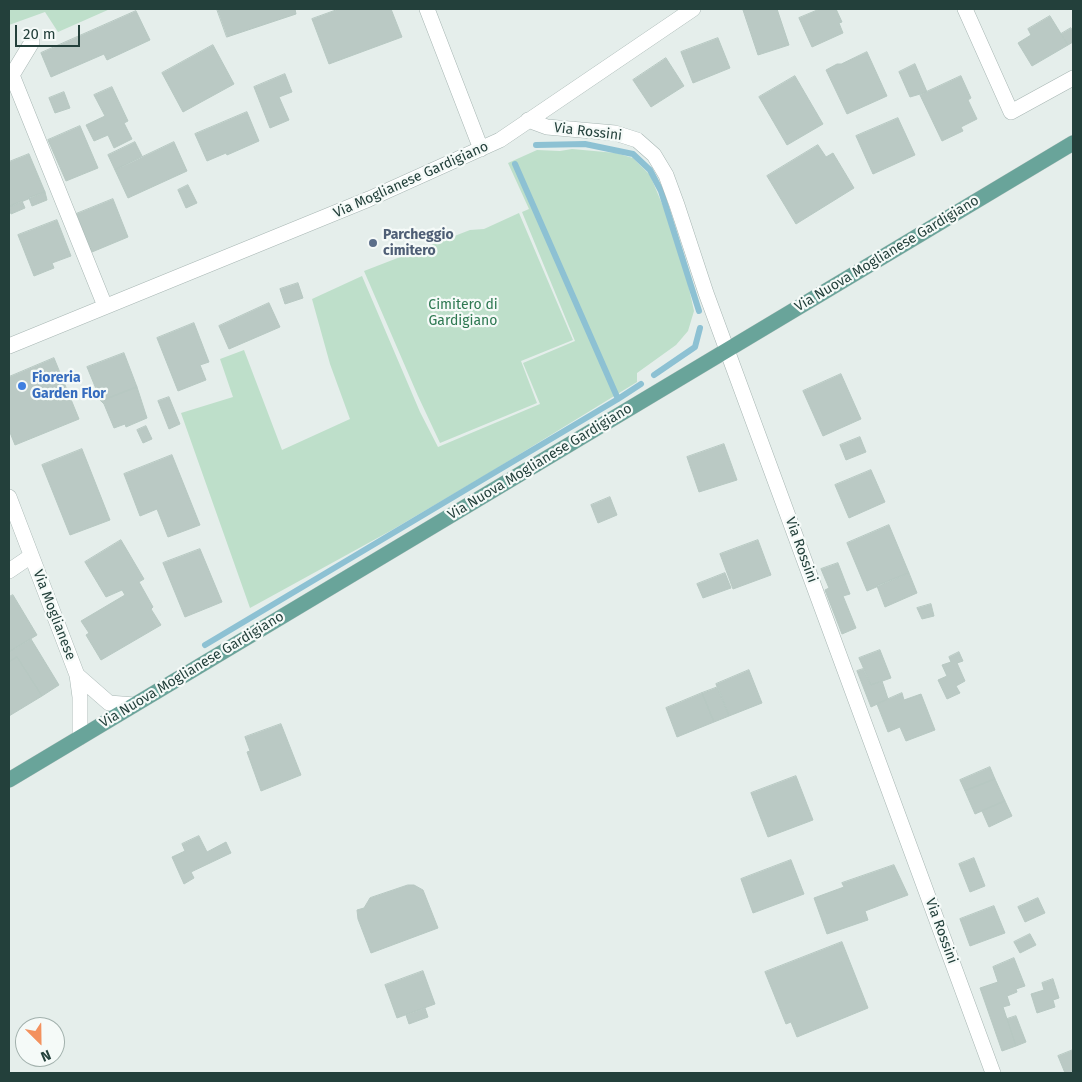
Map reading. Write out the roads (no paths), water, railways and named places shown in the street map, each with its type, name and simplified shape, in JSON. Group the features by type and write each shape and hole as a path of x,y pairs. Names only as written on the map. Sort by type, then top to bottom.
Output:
{"main road":[{"name":"Via Nuova Moglianese Gardigiano","path":"9,780 1072,144"}],"street":[{"path":"427,9 481,149"},
{"name":"Via Moglianese Gardigiano","path":"9,346 370,200 500,140 693,9"},
{"path":"965,9 1011,112 1073,78"},
{"path":"32,42 12,75 105,306"},
{"name":"Via Rossini","path":"528,120 547,127 615,133 637,140 654,155 666,175 678,205 706,292 993,1073"},
{"name":"Via Moglianese","path":"9,497 77,675 80,697 80,737"},
{"name":"Via Moglianese","path":"9,571 31,556"},
{"name":"Via Moglianese","path":"77,675 108,703 134,705"}],"waterway":[{"path":"536,145 585,144 633,154 650,170 661,191 699,311"},
{"path":"205,645 618,399 515,164"},
{"path":"654,375 695,347 700,328"},
{"path":"618,399 641,384"}],"place":[{"name":"Parcheggio cimitero","path":"373,243"},
{"name":"Fioreria Garden Flor","path":"22,386"}],"park label":[{"name":"Cimitero di Gardigiano","path":"463,314"}]}
